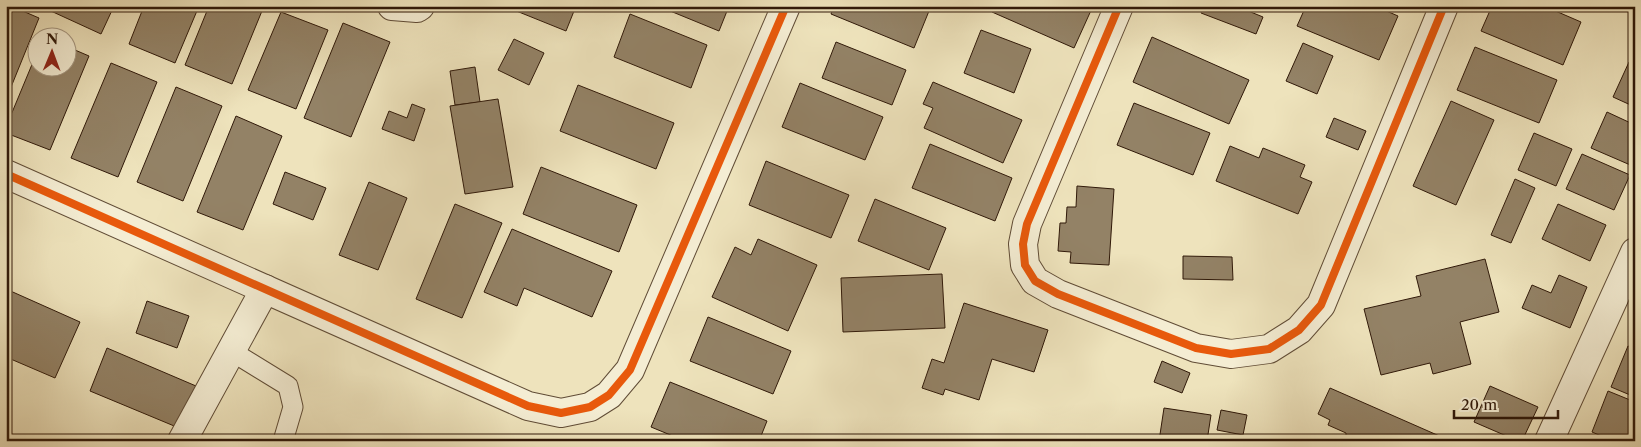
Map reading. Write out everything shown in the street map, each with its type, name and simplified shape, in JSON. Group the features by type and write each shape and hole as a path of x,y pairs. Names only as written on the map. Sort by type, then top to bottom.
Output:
{"street":[{"path":"392,6 417,8 420,6"},
{"path":"6,174 528,406 561,412 590,407 609,395 630,370 786,6"},
{"path":"1119,6 1027,224 1023,244 1025,265 1035,281 1058,294 1196,348 1231,354 1269,348 1299,330 1321,305 1444,6"},
{"path":"1549,441 1635,252"},
{"path":"182,441 265,289"}],"lane":[{"path":"231,351 288,386 293,407 283,441"}],"building":[{"path":"6,6 11,6 39,18 35,28 28,28 28,45 7,97"},
{"path":"40,6 114,6 101,34"},
{"path":"144,6 199,6 175,63 129,44"},
{"path":"209,6 264,6 232,84 185,65"},
{"path":"504,6 576,6 566,31"},
{"path":"658,6 729,6 719,31"},
{"path":"834,6 931,6 914,48 831,14"},
{"path":"994,6 1093,6 1074,48 992,12"},
{"path":"1204,6 1236,6 1263,17 1256,34 1201,13"},
{"path":"1306,6 1375,6 1398,16 1379,60 1297,26"},
{"path":"1492,6 1544,6 1581,22 1563,65 1481,31"},
{"path":"281,12 328,30 296,109 248,90"},
{"path":"630,14 707,45 691,88 614,57"},
{"path":"343,23 390,42 351,137 304,118"},
{"path":"981,30 1031,49 1014,93 964,73"},
{"path":"1152,37 1249,80 1229,124 1133,82"},
{"path":"514,39 544,53 529,85 498,70"},
{"path":"836,42 906,70 892,105 822,78"},
{"path":"1303,43 1333,56 1317,94 1286,81"},
{"path":"1475,47 1557,80 1539,123 1457,90"},
{"path":"78,51 89,56 50,150 6,133 6,127 28,74 28,78 78,78"},
{"path":"1629,62 1635,65 1635,107 1613,97"},
{"path":"111,63 157,82 118,177 71,158"},
{"path":"475,67 480,102 455,105 450,71"},
{"path":"933,82 1022,120 1003,163 924,128 933,108 923,104"},
{"path":"800,83 883,117 865,160 782,127"},
{"path":"578,85 674,123 656,169 560,131"},
{"path":"176,87 222,106 183,201 137,182"},
{"path":"498,99 513,187 465,194 450,106"},
{"path":"1451,101 1494,120 1456,205 1413,186"},
{"path":"1134,103 1210,133 1193,175 1117,145"},
{"path":"412,104 425,109 414,141 382,129 389,111 407,118"},
{"path":"1607,112 1635,125 1635,167 1591,148"},
{"path":"236,116 282,136 243,230 197,212"},
{"path":"1334,118 1366,131 1358,150 1326,137"},
{"path":"1534,133 1572,149 1556,186 1518,170"},
{"path":"930,144 1012,178 995,221 912,188"},
{"path":"1230,146 1259,158 1263,148 1305,165 1300,177 1312,182 1298,214 1216,181"},
{"path":"1582,154 1630,175 1614,210 1566,189"},
{"path":"766,161 849,195 831,238 749,205"},
{"path":"541,167 637,205 619,252 523,214"},
{"path":"285,172 326,188 313,220 273,204"},
{"path":"1515,179 1535,188 1511,243 1491,235"},
{"path":"369,182 407,198 378,270 339,255"},
{"path":"1077,186 1114,189 1109,265 1070,263 1071,252 1058,251 1060,223 1066,223 1067,207 1076,207"},
{"path":"875,199 946,228 929,270 858,241"},
{"path":"455,204 502,223 462,318 416,299"},
{"path":"1558,204 1606,225 1590,261 1542,239"},
{"path":"512,229 612,271 592,317 524,288 517,306 484,292"},
{"path":"758,239 817,265 788,331 712,297 735,247 751,255"},
{"path":"1183,256 1232,257 1233,280 1183,279"},
{"path":"1485,259 1499,312 1460,322 1471,364 1433,374 1430,363 1381,375 1364,309 1421,296 1416,276"},
{"path":"942,274 945,328 843,332 841,278"},
{"path":"1559,275 1587,287 1570,328 1522,308 1532,285 1551,293"},
{"path":"6,289 80,322 55,378 6,357"},
{"path":"147,301 189,316 177,348 136,333"},
{"path":"964,303 1048,330 1034,372 992,359 979,400 945,389 943,395 922,388 932,359 944,363"},
{"path":"708,317 791,351 773,394 690,361"},
{"path":"1628,346 1635,349 1635,397 1611,387"},
{"path":"107,348 196,386 179,428 90,391"},
{"path":"1162,361 1190,373 1182,393 1154,382"},
{"path":"670,382 767,421 759,441 685,441 651,427"},
{"path":"1490,386 1538,407 1522,441 1474,422"},
{"path":"1330,388 1444,438 1443,441 1346,441 1346,433 1328,425 1330,420 1318,414"},
{"path":"1608,391 1635,402 1635,441 1613,441 1592,432"},
{"path":"1164,408 1211,415 1207,441 1159,441"},
{"path":"1221,410 1247,415 1243,435 1217,430"}],"cycle path":[{"path":"6,174 528,406 561,413 590,407 609,395 630,370 786,6"},
{"path":"1119,6 1027,224 1023,244 1025,265 1035,281 1058,294 1196,348 1231,354 1269,349 1299,330 1321,305 1444,6"}]}
